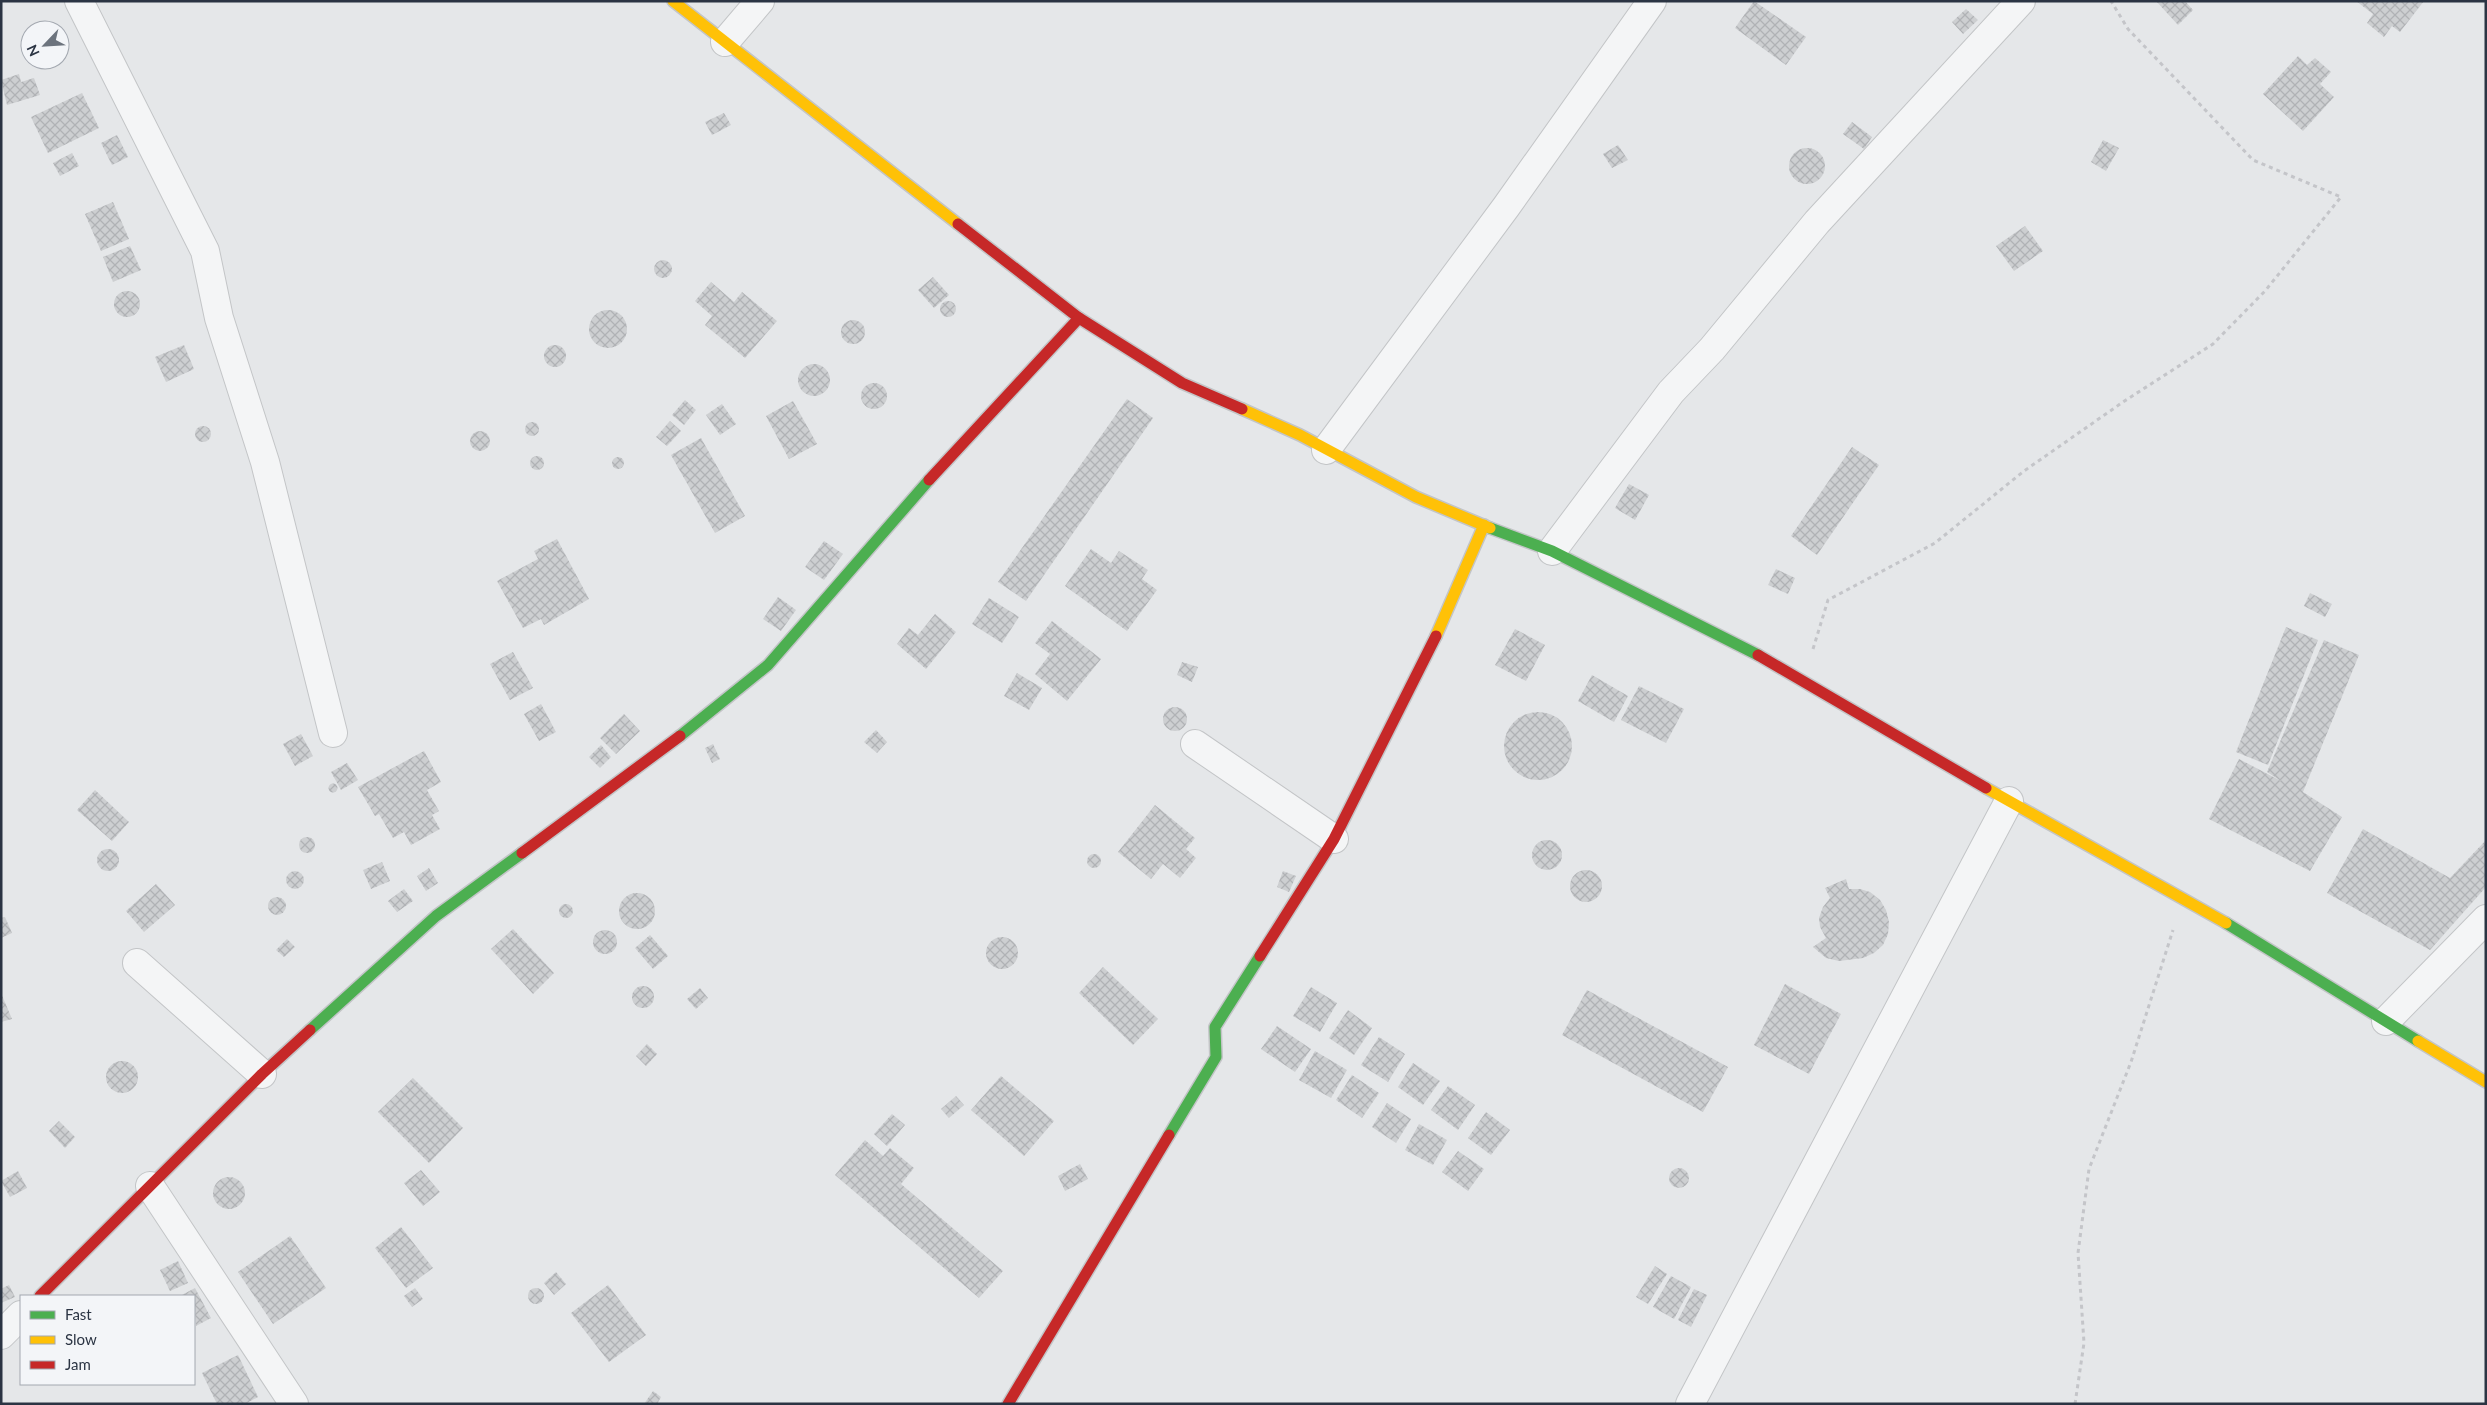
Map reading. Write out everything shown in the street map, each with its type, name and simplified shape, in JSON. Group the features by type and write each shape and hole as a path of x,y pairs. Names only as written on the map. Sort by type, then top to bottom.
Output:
{"street":[{"path":"79,1 205,251 219,318 265,462 333,733"},
{"path":"673,1 1079,318 1182,383 1300,436 1416,496 1552,551 1748,649 2009,801 2184,898 2486,1082"},
{"path":"725,42 760,1"},
{"path":"1326,450 1506,207 1652,1"},
{"path":"1552,551 1670,392 1712,349 1817,222 2021,1"},
{"path":"41,1295 262,1074 436,916 686,731 768,665 957,448 1079,318"},
{"path":"1008,1404 1216,1057 1215,1027 1334,839 1442,626 1484,525"},
{"path":"1194,744 1334,839"},
{"path":"1690,1404 2009,801"},
{"path":"2386,1021 2486,920"},
{"path":"137,963 262,1074"},
{"path":"150,1186 294,1404"},
{"path":"1,1335 20,1316"}],"path":[{"path":"1804,680 1828,600 1936,542 2024,471 2123,402 2213,344 2265,291 2340,197 2253,160 2128,29 2111,1"},
{"path":"2075,1404 2084,1343 2078,1253 2089,1168 2131,1062 2158,973 2184,898"}],"building":[{"path":"1754,1 1806,37 1786,65 1735,28"},
{"path":"2156,1 2185,1 2193,10 2178,25"},
{"path":"2356,1 2424,1 2400,32 2392,26 2384,37 2367,23 2373,14"},
{"path":"1966,9 1978,20 1963,34 1952,22"},
{"path":"2298,56 2307,65 2315,58 2331,72 2320,84 2334,97 2303,131 2263,94"},
{"path":"19,74 21,82 34,78 40,95 7,105 1,80"},
{"path":"82,93 99,128 48,153 31,117"},
{"path":"724,113 731,125 712,135 705,122"},
{"path":"1852,122 1872,137 1864,149 1843,134"},
{"path":"117,135 128,157 112,165 101,143"},
{"path":"2103,140 2119,148 2106,171 2091,162"},
{"path":"1618,145 1628,160 1612,168 1603,154"},
{"path":"1807,148 1814,149 1820,153 1824,159 1824,173 1820,179 1814,183 1807,184 1800,183 1794,179 1790,173 1789,166 1790,159 1794,153 1800,149"},
{"path":"72,153 79,166 60,176 53,163"},
{"path":"113,202 129,239 101,251 85,214"},
{"path":"2025,226 2043,251 2014,271 1996,246"},
{"path":"130,246 141,270 113,282 103,257"},
{"path":"663,260 669,263 672,269 669,275 663,278 657,275 654,269 657,263"},
{"path":"933,277 949,295 934,308 918,290"},
{"path":"711,282 734,302 742,292 777,321 745,358 705,325 712,316 695,301"},
{"path":"127,291 136,295 140,304 136,313 127,317 118,313 114,304 118,295"},
{"path":"948,301 956,309 948,317 940,309"},
{"path":"608,310 621,316 627,329 621,342 608,348 595,342 589,329 595,316"},
{"path":"853,320 858,321 864,327 864,337 858,343 853,344 848,343 842,337 841,332 842,327 848,321"},
{"path":"184,345 194,369 166,382 155,357"},
{"path":"555,345 563,348 566,356 563,364 555,367 547,364 544,356 547,348"},
{"path":"814,364 820,365 825,369 829,374 829,386 825,391 820,395 814,396 808,395 803,391 799,386 798,380 799,374 803,369 808,365"},
{"path":"874,383 883,387 887,396 883,405 874,409 865,405 861,396 865,387"},
{"path":"1127,399 1153,418 1026,601 998,582"},
{"path":"685,400 696,410 684,425 672,415"},
{"path":"793,401 817,444 789,459 766,416"},
{"path":"722,404 736,424 720,435 706,415"},
{"path":"670,421 681,431 667,446 656,437"},
{"path":"532,422 537,424 539,429 537,434 532,436 527,434 525,429 527,424"},
{"path":"200,426 206,426 211,431 209,440 200,442 195,437 195,431"},
{"path":"476,431 484,431 490,437 490,445 484,451 476,451 470,445 470,437"},
{"path":"701,438 745,516 715,533 671,455"},
{"path":"1852,447 1879,465 1817,555 1791,536"},
{"path":"537,456 542,458 544,463 542,468 537,470 532,468 530,463 532,458"},
{"path":"616,457 620,457 624,463 620,469 616,469 612,465 612,461"},
{"path":"1629,484 1649,495 1635,520 1615,508"},
{"path":"557,539 589,599 544,625 541,619 523,628 497,581 538,559 534,551"},
{"path":"824,541 843,554 824,580 805,567"},
{"path":"1091,549 1111,563 1119,551 1148,570 1142,579 1157,590 1127,631 1065,586"},
{"path":"1776,569 1795,578 1788,594 1768,585"},
{"path":"2310,593 2332,604 2325,617 2304,606"},
{"path":"778,597 796,610 781,631 763,619"},
{"path":"989,598 1019,617 1002,643 972,624"},
{"path":"935,614 956,632 926,669 897,644 909,628 918,635"},
{"path":"1052,621 1101,659 1067,701 1035,674 1050,654 1035,643"},
{"path":"2286,627 2318,640 2268,765 2236,752"},
{"path":"1515,629 1545,645 1526,681 1495,665"},
{"path":"2324,640 2359,655 2303,792 2342,817 2310,871 2209,819 2239,759 2281,781 2267,772"},
{"path":"513,652 533,688 510,700 490,664"},
{"path":"1182,662 1198,667 1192,682 1177,675"},
{"path":"1017,673 1042,688 1029,710 1004,696"},
{"path":"1592,675 1628,696 1614,722 1578,701"},
{"path":"1639,686 1684,709 1666,743 1621,720"},
{"path":"541,704 556,732 539,741 524,714"},
{"path":"1170,707 1180,707 1187,714 1187,724 1180,731 1170,731 1163,724 1163,714"},
{"path":"1538,712 1551,715 1562,722 1569,733 1572,746 1569,759 1562,770 1551,777 1538,780 1525,777 1514,770 1507,759 1504,746 1507,733 1514,722 1525,715"},
{"path":"624,714 640,731 616,754 600,738"},
{"path":"876,730 887,742 877,753 864,742"},
{"path":"301,734 313,756 295,766 283,744"},
{"path":"713,744 720,759 712,763 705,748"},
{"path":"601,745 611,757 600,768 589,757"},
{"path":"424,751 441,782 427,790 439,811 432,815 440,829 411,845 404,832 393,838 379,814 375,816 358,787"},
{"path":"347,763 358,780 341,790 331,772"},
{"path":"333,784 337,788 333,792 329,788"},
{"path":"95,790 129,822 112,841 77,810"},
{"path":"1155,805 1195,838 1186,849 1196,858 1180,878 1163,864 1151,879 1118,852"},
{"path":"2363,829 2450,878 2486,840 2486,887 2430,950 2327,893"},
{"path":"304,837 310,837 315,842 313,851 304,853 299,848 299,842"},
{"path":"1547,840 1553,841 1561,849 1561,861 1553,869 1547,870 1541,869 1533,861 1532,855 1533,849 1541,841"},
{"path":"108,849 116,852 119,860 116,868 108,871 100,868 97,860 100,852"},
{"path":"1091,854 1097,854 1101,861 1097,868 1091,868 1087,864 1087,858"},
{"path":"382,862 390,881 371,889 363,870"},
{"path":"429,868 438,883 426,891 417,876"},
{"path":"1586,870 1592,871 1597,875 1601,880 1601,892 1597,897 1592,901 1586,902 1580,901 1575,897 1571,892 1570,886 1571,880 1575,875 1580,871"},
{"path":"295,871 301,874 304,880 301,886 295,889 289,886 286,880 289,874"},
{"path":"1283,871 1296,876 1289,892 1277,887"},
{"path":"1846,879 1849,889 1860,889 1870,892 1880,900 1886,910 1889,922 1888,934 1883,945 1874,953 1863,958 1839,961 1826,958 1813,947 1826,938 1820,927 1819,918 1823,907 1830,898 1825,888"},
{"path":"156,884 175,905 144,932 126,911"},
{"path":"404,889 413,901 397,912 388,901"},
{"path":"637,893 644,894 650,898 654,904 654,918 650,924 644,928 637,929 630,928 624,924 620,918 619,911 620,904 624,898 630,894"},
{"path":"277,897 285,902 286,906 281,914 277,915 269,910 268,906 273,898"},
{"path":"563,904 569,904 573,911 569,918 563,918 559,914 559,908"},
{"path":"5,917 12,933 1,938 1,918"},
{"path":"513,929 554,973 533,994 491,949"},
{"path":"605,930 610,931 616,937 616,947 610,953 605,954 600,953 594,947 593,942 594,937 600,931"},
{"path":"650,935 668,956 653,969 635,948"},
{"path":"1002,937 1008,938 1013,942 1017,947 1017,959 1013,964 1008,968 1002,969 996,968 991,964 987,959 986,953 987,947 991,942 996,938"},
{"path":"287,939 295,947 284,957 276,950"},
{"path":"1103,967 1158,1019 1133,1045 1079,993"},
{"path":"1785,984 1841,1014 1809,1074 1754,1045"},
{"path":"643,986 653,993 654,997 647,1007 643,1008 633,1001 632,997 639,987"},
{"path":"1311,987 1337,1003 1320,1032 1293,1016"},
{"path":"700,988 708,998 696,1009 687,999"},
{"path":"1587,990 1728,1067 1703,1112 1562,1035"},
{"path":"1,993 12,1019 1,1022"},
{"path":"1348,1010 1372,1028 1354,1055 1329,1038"},
{"path":"1277,1026 1311,1049 1295,1072 1261,1049"},
{"path":"1379,1037 1405,1054 1388,1082 1361,1065"},
{"path":"647,1044 657,1054 646,1066 636,1056"},
{"path":"1315,1051 1347,1070 1331,1098 1299,1080"},
{"path":"122,1061 128,1062 133,1066 137,1071 137,1083 133,1088 128,1092 122,1093 116,1092 111,1088 107,1083 106,1077 107,1071 111,1066 116,1062"},
{"path":"1413,1063 1440,1081 1423,1105 1398,1087"},
{"path":"1352,1075 1379,1093 1362,1118 1336,1100"},
{"path":"1001,1076 1054,1121 1024,1156 971,1110"},
{"path":"413,1078 463,1128 429,1163 378,1112"},
{"path":"1448,1086 1475,1105 1458,1130 1431,1110"},
{"path":"956,1096 964,1105 949,1118 941,1109"},
{"path":"1387,1103 1411,1119 1396,1143 1372,1127"},
{"path":"1486,1112 1510,1130 1491,1155 1468,1138"},
{"path":"892,1114 905,1125 887,1146 874,1134"},
{"path":"59,1121 75,1137 65,1148 49,1131"},
{"path":"1419,1124 1447,1140 1433,1165 1405,1150"},
{"path":"865,1140 883,1156 890,1148 914,1168 901,1184 1003,1271 979,1298 835,1175"},
{"path":"1458,1151 1484,1169 1468,1191 1442,1172"},
{"path":"1080,1164 1088,1179 1065,1191 1058,1176"},
{"path":"1679,1168 1686,1171 1689,1178 1686,1185 1679,1188 1672,1185 1669,1178 1672,1171"},
{"path":"421,1170 440,1192 423,1206 404,1183"},
{"path":"18,1171 27,1188 10,1197 1,1181"},
{"path":"229,1177 235,1178 240,1182 244,1187 244,1199 240,1204 235,1208 229,1209 223,1208 218,1204 214,1199 213,1193 214,1187 218,1182 223,1178"},
{"path":"401,1227 433,1268 406,1288 375,1248"},
{"path":"290,1236 326,1288 273,1324 238,1272"},
{"path":"178,1261 188,1283 170,1291 160,1270"},
{"path":"1655,1266 1667,1274 1648,1304 1636,1297"},
{"path":"556,1272 566,1284 554,1295 544,1283"},
{"path":"1671,1276 1691,1287 1674,1319 1653,1307"},
{"path":"9,1285 15,1297 1,1303 1,1289"},
{"path":"608,1285 646,1335 609,1362 571,1313"},
{"path":"195,1288 211,1318 196,1326 195,1295 182,1295"},
{"path":"415,1288 423,1299 412,1307 404,1296"},
{"path":"536,1288 544,1296 536,1304 528,1296"},
{"path":"1694,1289 1707,1295 1691,1327 1678,1320"},
{"path":"238,1355 258,1397 245,1404 217,1404 202,1373"},
{"path":"653,1391 661,1397 657,1404 644,1404"}],"traffic: fast":[{"path":"680,736 768,665 929,480"},
{"path":"1490,528 1552,551 1758,655"},
{"path":"310,1030 436,916 522,853"},
{"path":"2226,923 2418,1041"},
{"path":"1169,1135 1216,1057 1215,1027 1260,956"}],"traffic: slow":[{"path":"673,1 958,224"},
{"path":"1242,409 1300,435 1416,497 1490,528"},
{"path":"1436,636 1484,525"},
{"path":"1986,788 2226,923"},
{"path":"2418,1041 2486,1082"}],"traffic: jam":[{"path":"958,224 1079,318 1182,383 1242,409"},
{"path":"929,480 1079,318"},
{"path":"1260,956 1334,839 1436,636"},
{"path":"1758,655 1986,788"},
{"path":"522,853 680,736"},
{"path":"41,1295 262,1074 310,1030"},
{"path":"1008,1404 1169,1135"}]}
